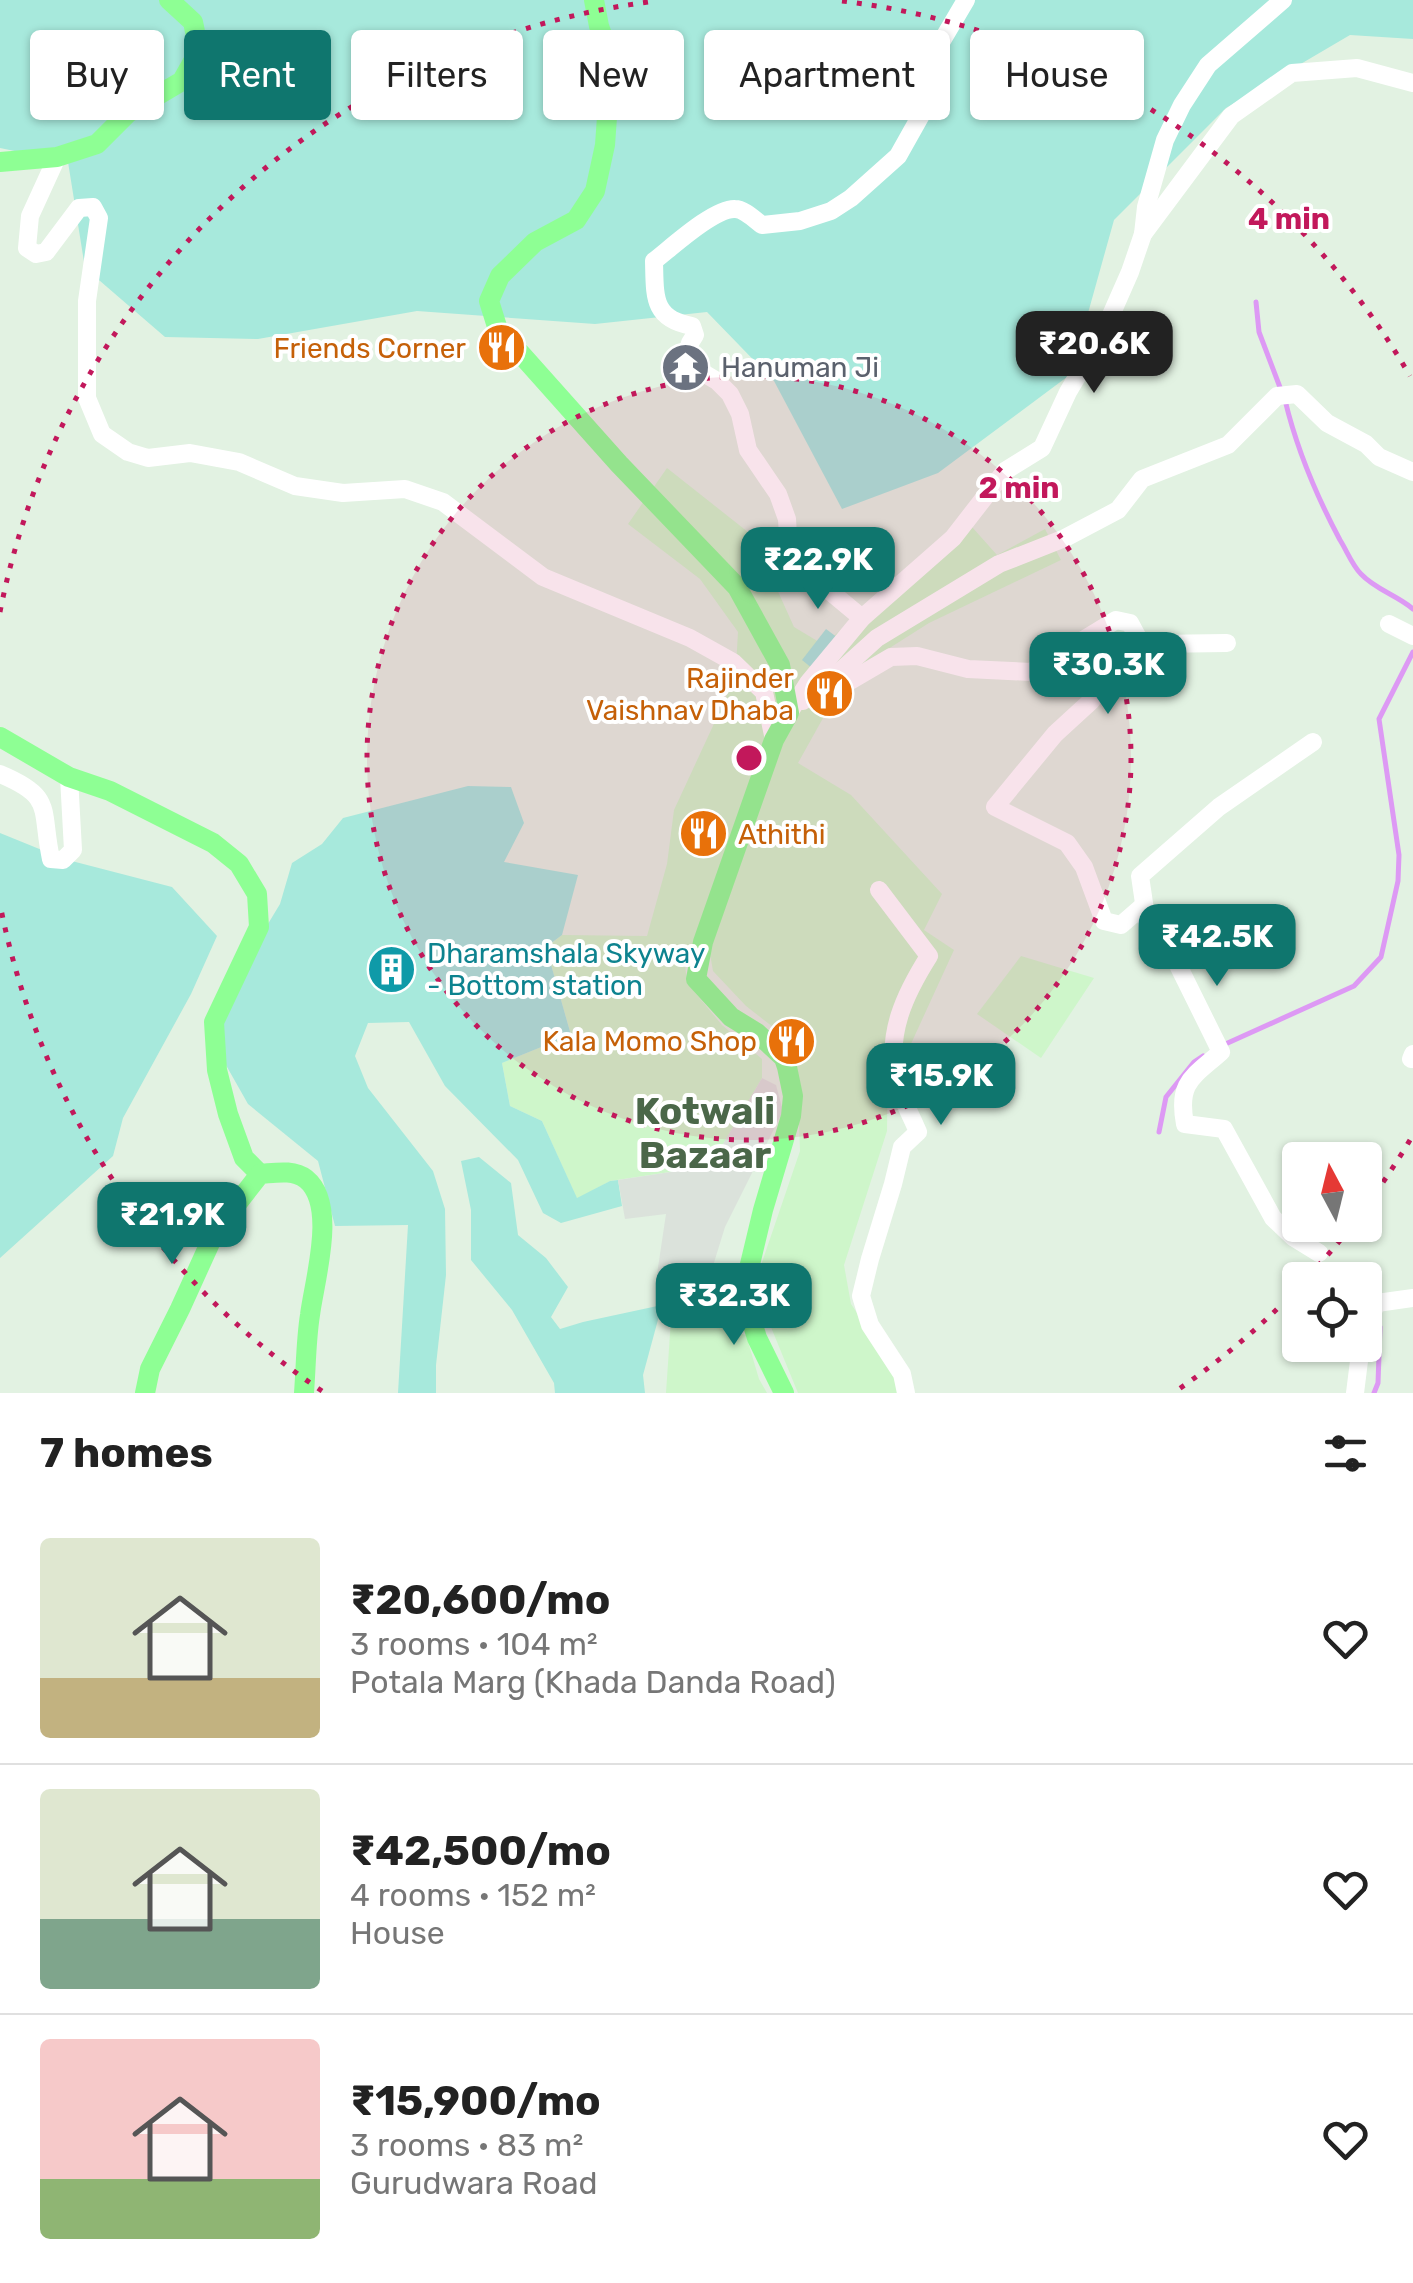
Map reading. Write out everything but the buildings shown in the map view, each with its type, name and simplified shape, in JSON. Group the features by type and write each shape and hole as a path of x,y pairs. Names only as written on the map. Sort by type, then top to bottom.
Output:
{"main road":[{"path":"0,162 57,157 97,144 128,113 182,81 199,51 192,22 169,0"},
{"path":"594,0 611,61 605,145 595,191 576,220 535,242 500,276 489,301 499,333 738,586 780,665 789,713 774,740 703,942 696,979 731,1017 757,1033 784,1058 793,1096 791,1116 745,1284 757,1338 784,1393"},
{"path":"0,737 69,776 110,791 213,842 239,864 257,894 258,927 214,1022 216,1070 228,1114 244,1158 260,1174"},
{"path":"144,1393 150,1369 215,1232 260,1174 288,1172 305,1178 316,1193 322,1216 322,1250 309,1316 304,1393"}],"street":[{"path":"862,618 820,584 799,582 790,568 787,519 778,494 748,450 740,414 730,394 718,381 700,371 687,354 696,335 692,326 663,314 654,290 654,261 704,221 728,209 740,208 762,225 800,221 830,211 851,198 898,156 930,98 930,60 966,0"},
{"path":"789,713 808,683 862,618 953,538 1005,472 1042,448 1122,293 1142,234 1165,140 1182,106 1208,65 1283,0"},
{"path":"1142,234 1231,116 1292,73 1357,68 1413,83"},
{"path":"57,157 30,216 27,248 36,254 46,252 78,208 93,207 98,218 88,300 87,398 102,434 128,452 148,458 190,454 239,462 295,486 343,493 405,490 443,502 543,578 690,638 733,662 764,692 774,740"},
{"path":"789,713 877,638 1000,564 1065,538 1118,510 1142,479 1228,444 1277,396 1297,394 1326,424 1366,444 1379,457 1413,472"},
{"path":"835,676 850,681 891,657 917,656 968,669 1031,672 1116,620 1130,623 1142,647"},
{"path":"1390,624 1413,636"},
{"path":"1144,906 1121,925 1104,922 1084,868 1067,844 994,807 1134,650 1153,644 1228,643"},
{"path":"1313,742 1219,808 1140,876 1149,937 1178,962 1221,1052 1188,1081 1182,1107 1186,1124 1224,1129 1273,1218 1319,1254"},
{"path":"0,774 28,786 44,805 51,859 62,860 73,850 69,776"},
{"path":"878,890 929,956 903,1003 892,1055 897,1083 918,1132 902,1147 861,1296 870,1325 902,1374 906,1393"},
{"path":"1382,1302 1413,1298"},
{"path":"1355,1393 1360,1362"}],"shaded area":[{"path":"0,0 1413,0 1413,39 1350,35 1226,108 1114,220 1071,374 938,473 842,509 774,381 707,312 595,324 417,311 258,339 165,337 85,268 68,162 0,148"},
{"path":"667,468 753,536 794,627 824,645 964,518 997,555 1045,529 1061,560 929,623 847,675 798,763 851,795 942,894 924,930 954,950 910,1046 888,1054 887,1131 844,1265 851,1304 889,1361 901,1393 798,1393 766,1315 757,1277 800,1151 797,1065 791,1041 746,1006 713,971 710,954 683,946 687,983 722,1025 762,1059 762,1078 710,1166 610,1181 577,1199 542,1121 510,1106 502,1063 571,1035 546,947 562,935 647,936 667,864 674,810 725,700 736,667 738,632 700,579 628,524"},
{"path":"826,629 838,638 813,669 802,660"},
{"path":"468,786 511,787 524,823 504,862 578,875 562,935 546,947 571,1035 502,1063 510,1106 542,1121 577,1198 618,1180 622,1206 561,1223 543,1213 518,1160 445,1086 409,1022 368,1023 355,1056 368,1088 433,1171 445,1209 446,1275 436,1393 398,1393 408,1225 335,1226 318,1161 248,1104 218,1051 222,1000 280,904 292,863 322,844 343,818"},
{"path":"0,833 64,859 172,887 217,936 191,994 123,1118 113,1156 0,1258"},
{"path":"1021,956 1094,978 1041,1058 977,1014"},
{"path":"762,1078 776,1085 783,1111 725,1227 708,1282 673,1289 656,1281 666,1214 625,1219 618,1180 710,1166"},
{"path":"479,1157 511,1183 518,1235 546,1258 568,1287 551,1317 560,1329 662,1305 643,1375 645,1393 555,1393 554,1383 512,1310 471,1260 471,1210 461,1161"},
{"path":"708,1282 728,1292 767,1393 666,1393 673,1289"}],"waterway":[{"path":"1256,302 1259,332 1281,390"},
{"path":"1285,400 1308,472 1352,562 1367,580 1413,609"},
{"path":"1221,1046 1354,986 1381,957 1398,881 1399,855 1379,719 1413,652"},
{"path":"1159,1132 1166,1097 1203,1056"},
{"path":"1374,1393 1379,1362"}],"place":[{"name":"Friends Corner","path":"501,348"},
{"name":"Hanuman Ji","path":"686,367"},
{"name":"Rajinder Vaishnav Dhaba","path":"829,694"},
{"name":"Athithi","path":"703,834"},
{"name":"Dharamshala Skyway - Bottom station","path":"392,969"},
{"name":"Kala Momo Shop","path":"792,1041"}],"district":[{"name":"Kotwali Bazaar","path":"705,1133"}]}
